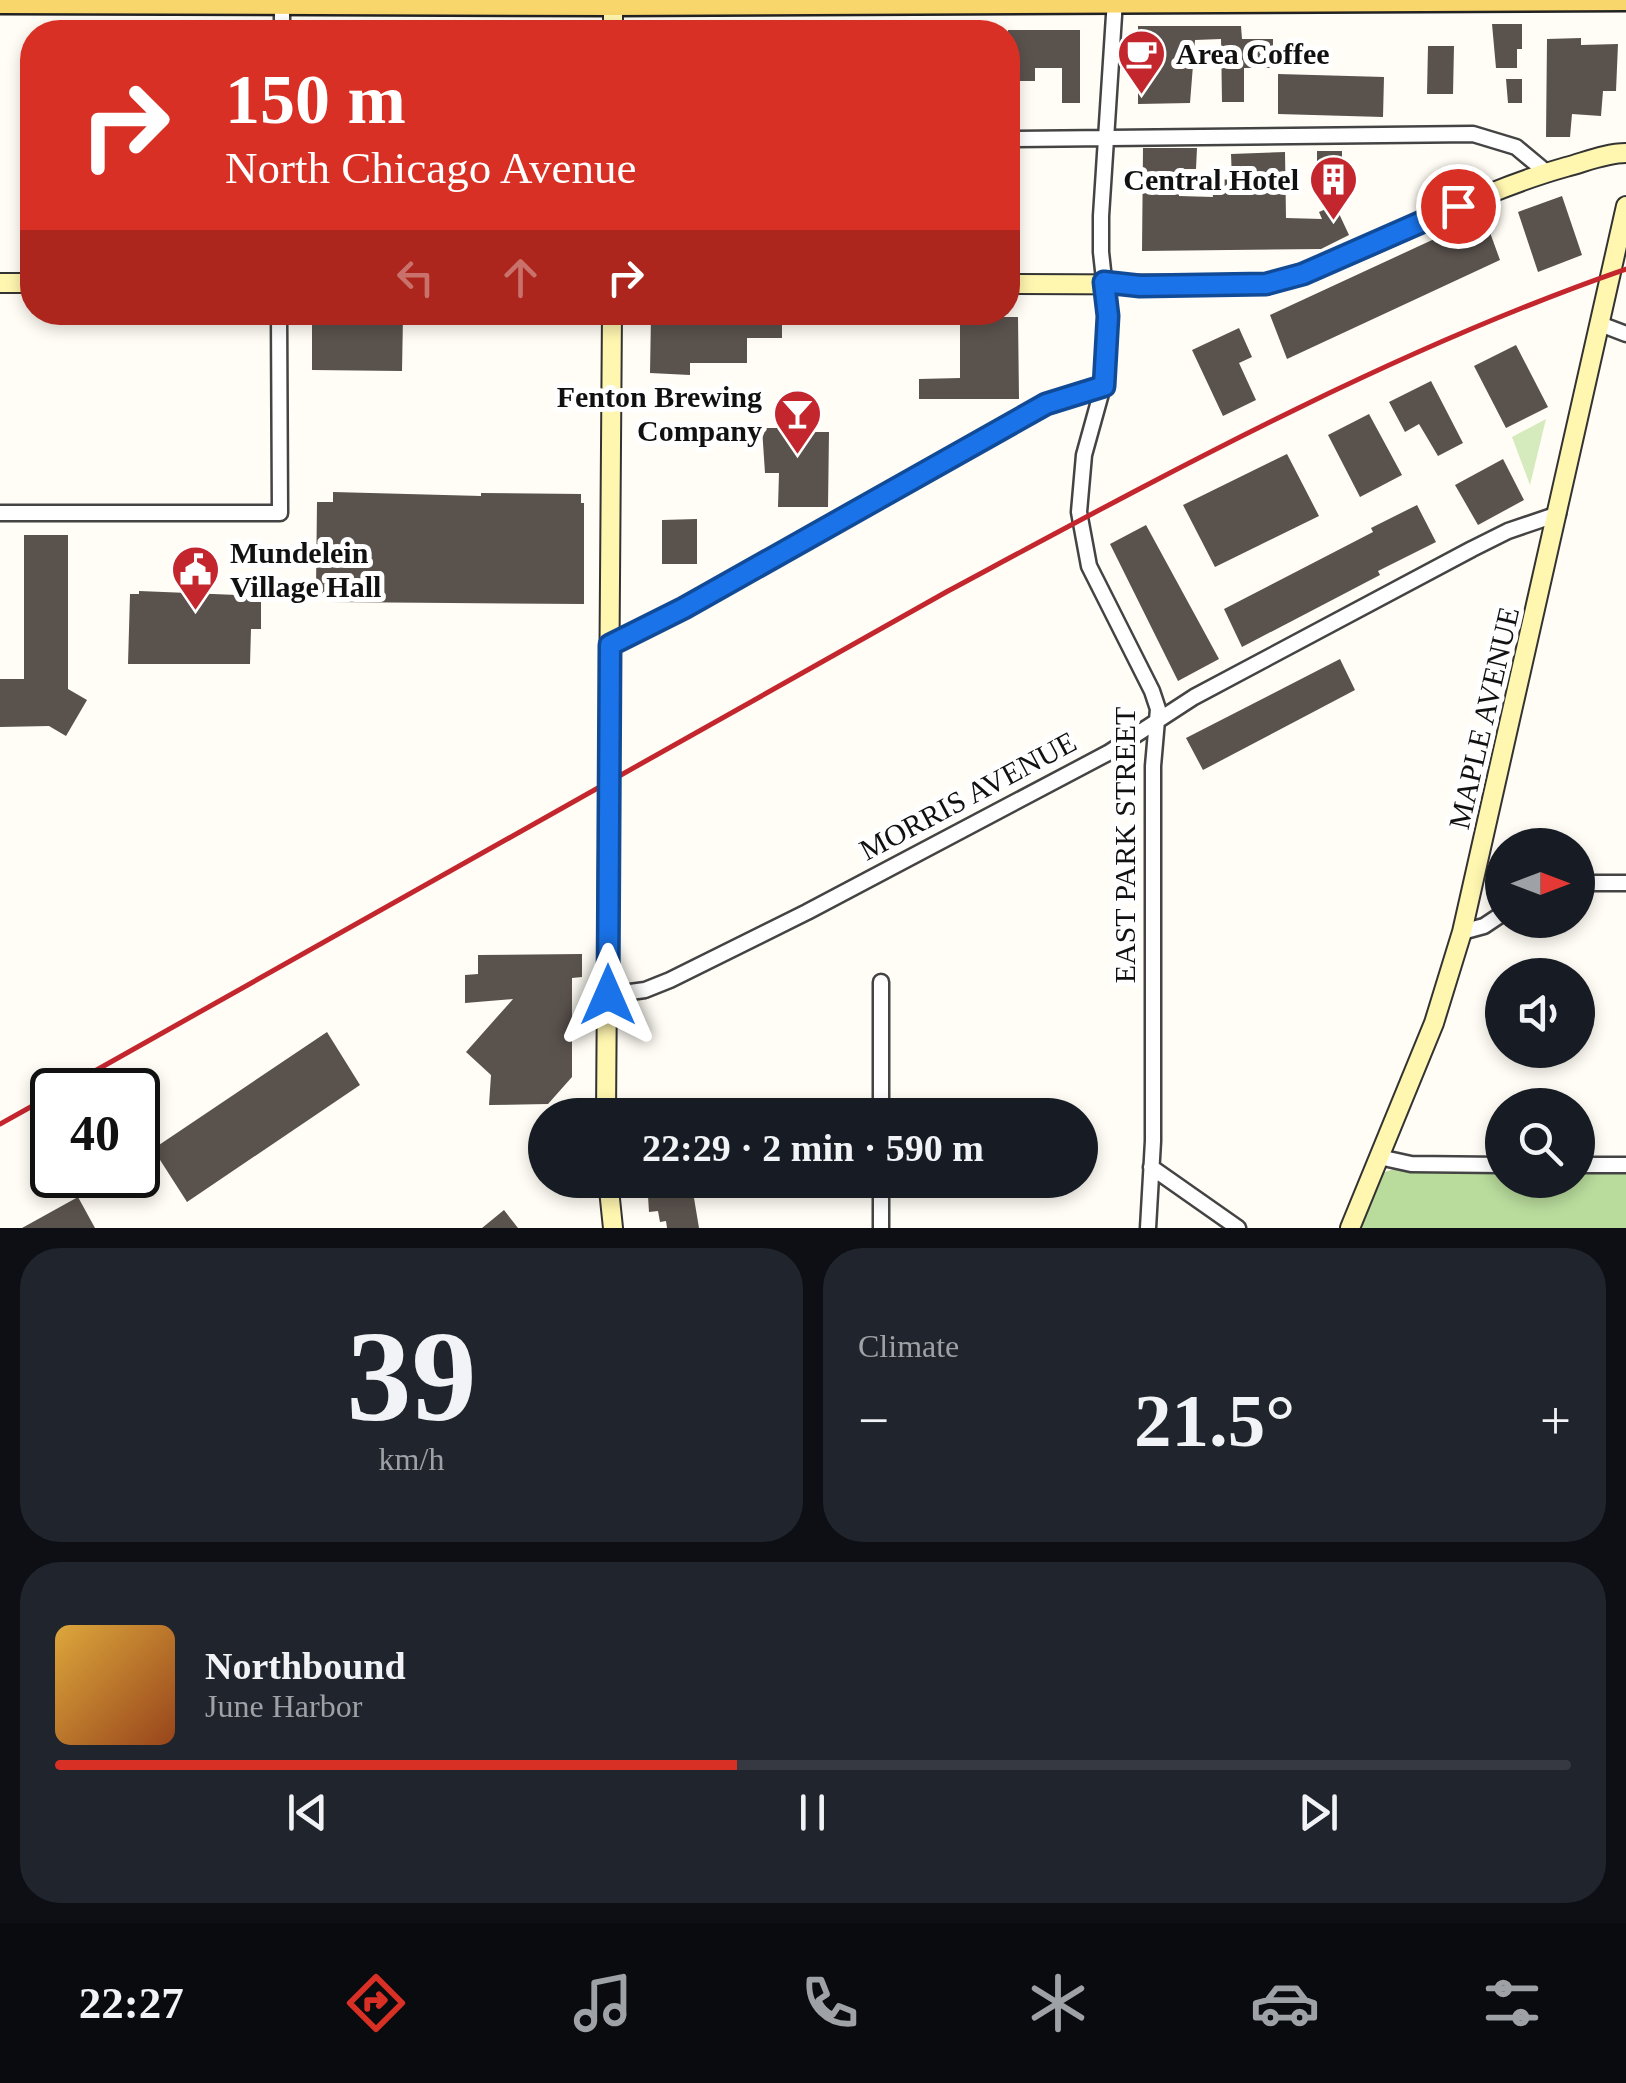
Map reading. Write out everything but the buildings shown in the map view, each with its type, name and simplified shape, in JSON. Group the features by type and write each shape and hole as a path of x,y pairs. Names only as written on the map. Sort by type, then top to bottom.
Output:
{"main road":[{"path":"0,3 1626,0"}],"street":[{"name":"EAST PARK STREET","path":"1115,2 1100,216 1108,316 1104,386 1084,455 1080,512 1089,566 1158,709 1153,766 1148,1228"},
{"path":"1020,139 1474,134 1516,146 1546,172"},
{"path":"1020,284 1266,284 1303,274 1546,172 1626,153"},
{"name":"MAPLE AVENUE","path":"1350,1228 1434,1023 1462,932 1626,206"},
{"path":"1600,324 1626,334"},
{"path":"0,513 280,513 280,325"},
{"path":"606,1098 612,325"},
{"path":"610,645 684,608 1046,404 1104,386"},
{"name":"MORRIS AVENUE","path":"608,995 645,990 670,980 1039,790 1156,724 1194,696 1508,531 1558,514"},
{"path":"1595,883 1626,882"},
{"path":"1462,932 1485,925"},
{"path":"881,982 881,1098"},
{"path":"1379,1157 1426,1164 1485,1165"},
{"path":"1595,1164 1626,1165"},
{"path":"1151,1166 1238,1228"},
{"path":"610,1198 613,1228"},
{"path":"881,1198 881,1228"}],"green space":[{"path":"1546,419 1530,485 1512,437"},
{"path":"1411,1164 1485,1165 1485,1198 1595,1198 1595,1165 1626,1165 1626,1228 1350,1228 1371,1176"}],"railway":[{"path":"100,1068 948,591 1114,502 1281,416 1451,337 1626,269"},
{"path":"0,1124 30,1107"}],"place":[{"name":"Area Coffee","path":"1141,96"},
{"name":"Central Hotel","path":"1334,222"},
{"name":"Fenton Brewing Company","path":"797,456"},
{"name":"Mundelein Village Hall","path":"195,612"}],"route":[{"path":"608,995 610,645 684,608 1046,404 1104,386 1108,316 1104,282 1140,286 1266,284 1303,274 1458,206"}]}
